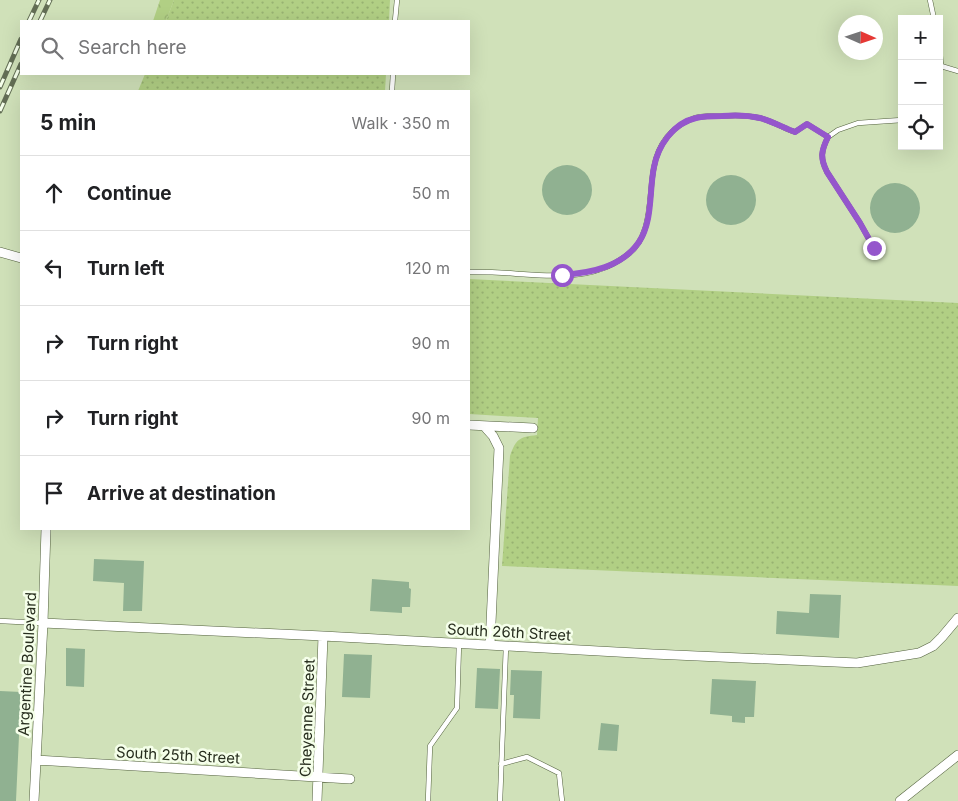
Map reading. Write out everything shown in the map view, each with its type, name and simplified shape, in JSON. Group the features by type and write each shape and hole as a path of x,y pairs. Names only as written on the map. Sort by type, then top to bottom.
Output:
{"street":[{"path":"0,252 20,258"},
{"path":"470,425 532,428"},
{"path":"484,426 493,436 499,448 490,645"},
{"name":"Argentine Boulevard","path":"34,801 46,530"},
{"name":"South 26th Street","path":"43,623 857,663 919,653 933,646 958,618"},
{"name":"Cheyenne Street","path":"318,801 323,636"},
{"path":"900,801 958,755"},
{"name":"South 25th Street","path":"36,760 350,779"}],"lane":[{"path":"396,20 397,0"},
{"path":"930,0 933,15"},
{"path":"943,67 958,71"},
{"path":"392,90 393,75"},
{"path":"470,272 538,275 582,274 600,270 630,253 640,240 647,223 654,168 658,152 667,137 680,125 694,118 707,116 750,116 795,132 807,124 828,137"},
{"path":"874,248 822,163 823,147 828,137 838,130 858,123 898,120"},
{"path":"0,621 43,623"},
{"path":"428,801 430,746 457,708 459,643"},
{"path":"500,801 506,646"},
{"path":"501,764 527,757 559,773 562,801"}],"green space":[{"path":"160,0 174,0 166,20 153,20"},
{"path":"174,0 390,0 389,20 166,20"},
{"path":"145,75 386,75 385,90 138,90"},
{"path":"470,279 958,303 958,586 502,566 510,456 516,442 522,438 537,435 538,418 470,414"}],"building":[{"path":"562,165 572,165 585,172 592,185 592,195 585,208 572,215 562,215 553,211 546,204 542,195 542,185 546,176 553,169"},
{"path":"726,175 736,175 749,182 756,195 756,205 749,218 736,225 726,225 717,221 710,214 706,205 706,195 710,186 717,179"},
{"path":"890,183 900,183 913,190 920,203 920,213 913,226 900,233 890,233 881,229 874,222 870,213 870,203 874,194 881,187"},
{"path":"94,559 144,561 142,611 123,611 124,583 93,581"},
{"path":"372,579 409,582 409,588 411,589 410,607 402,607 402,613 370,611"},
{"path":"810,594 841,595 839,638 776,634 777,611 809,613"},
{"path":"66,648 85,649 84,687 66,686"},
{"path":"344,654 372,655 370,698 342,697"},
{"path":"477,668 500,669 498,709 475,708"},
{"path":"511,670 542,671 540,719 513,718 514,695 510,695"},
{"path":"712,679 756,681 754,717 745,717 745,723 732,722 732,716 710,714"},
{"path":"0,691 21,692 16,801 0,801"},
{"path":"601,723 619,725 617,751 598,750"}],"railway":[{"path":"29,20 39,0"},
{"path":"40,20 50,0"},
{"path":"0,87 20,41"},
{"path":"0,111 20,66"}],"route":[{"path":"562,275 582,274 600,270 630,253 640,240 647,223 654,168 658,152 667,137 680,125 694,118 707,116 750,116 795,132 807,124 828,137 823,147 822,163 874,248"}]}
